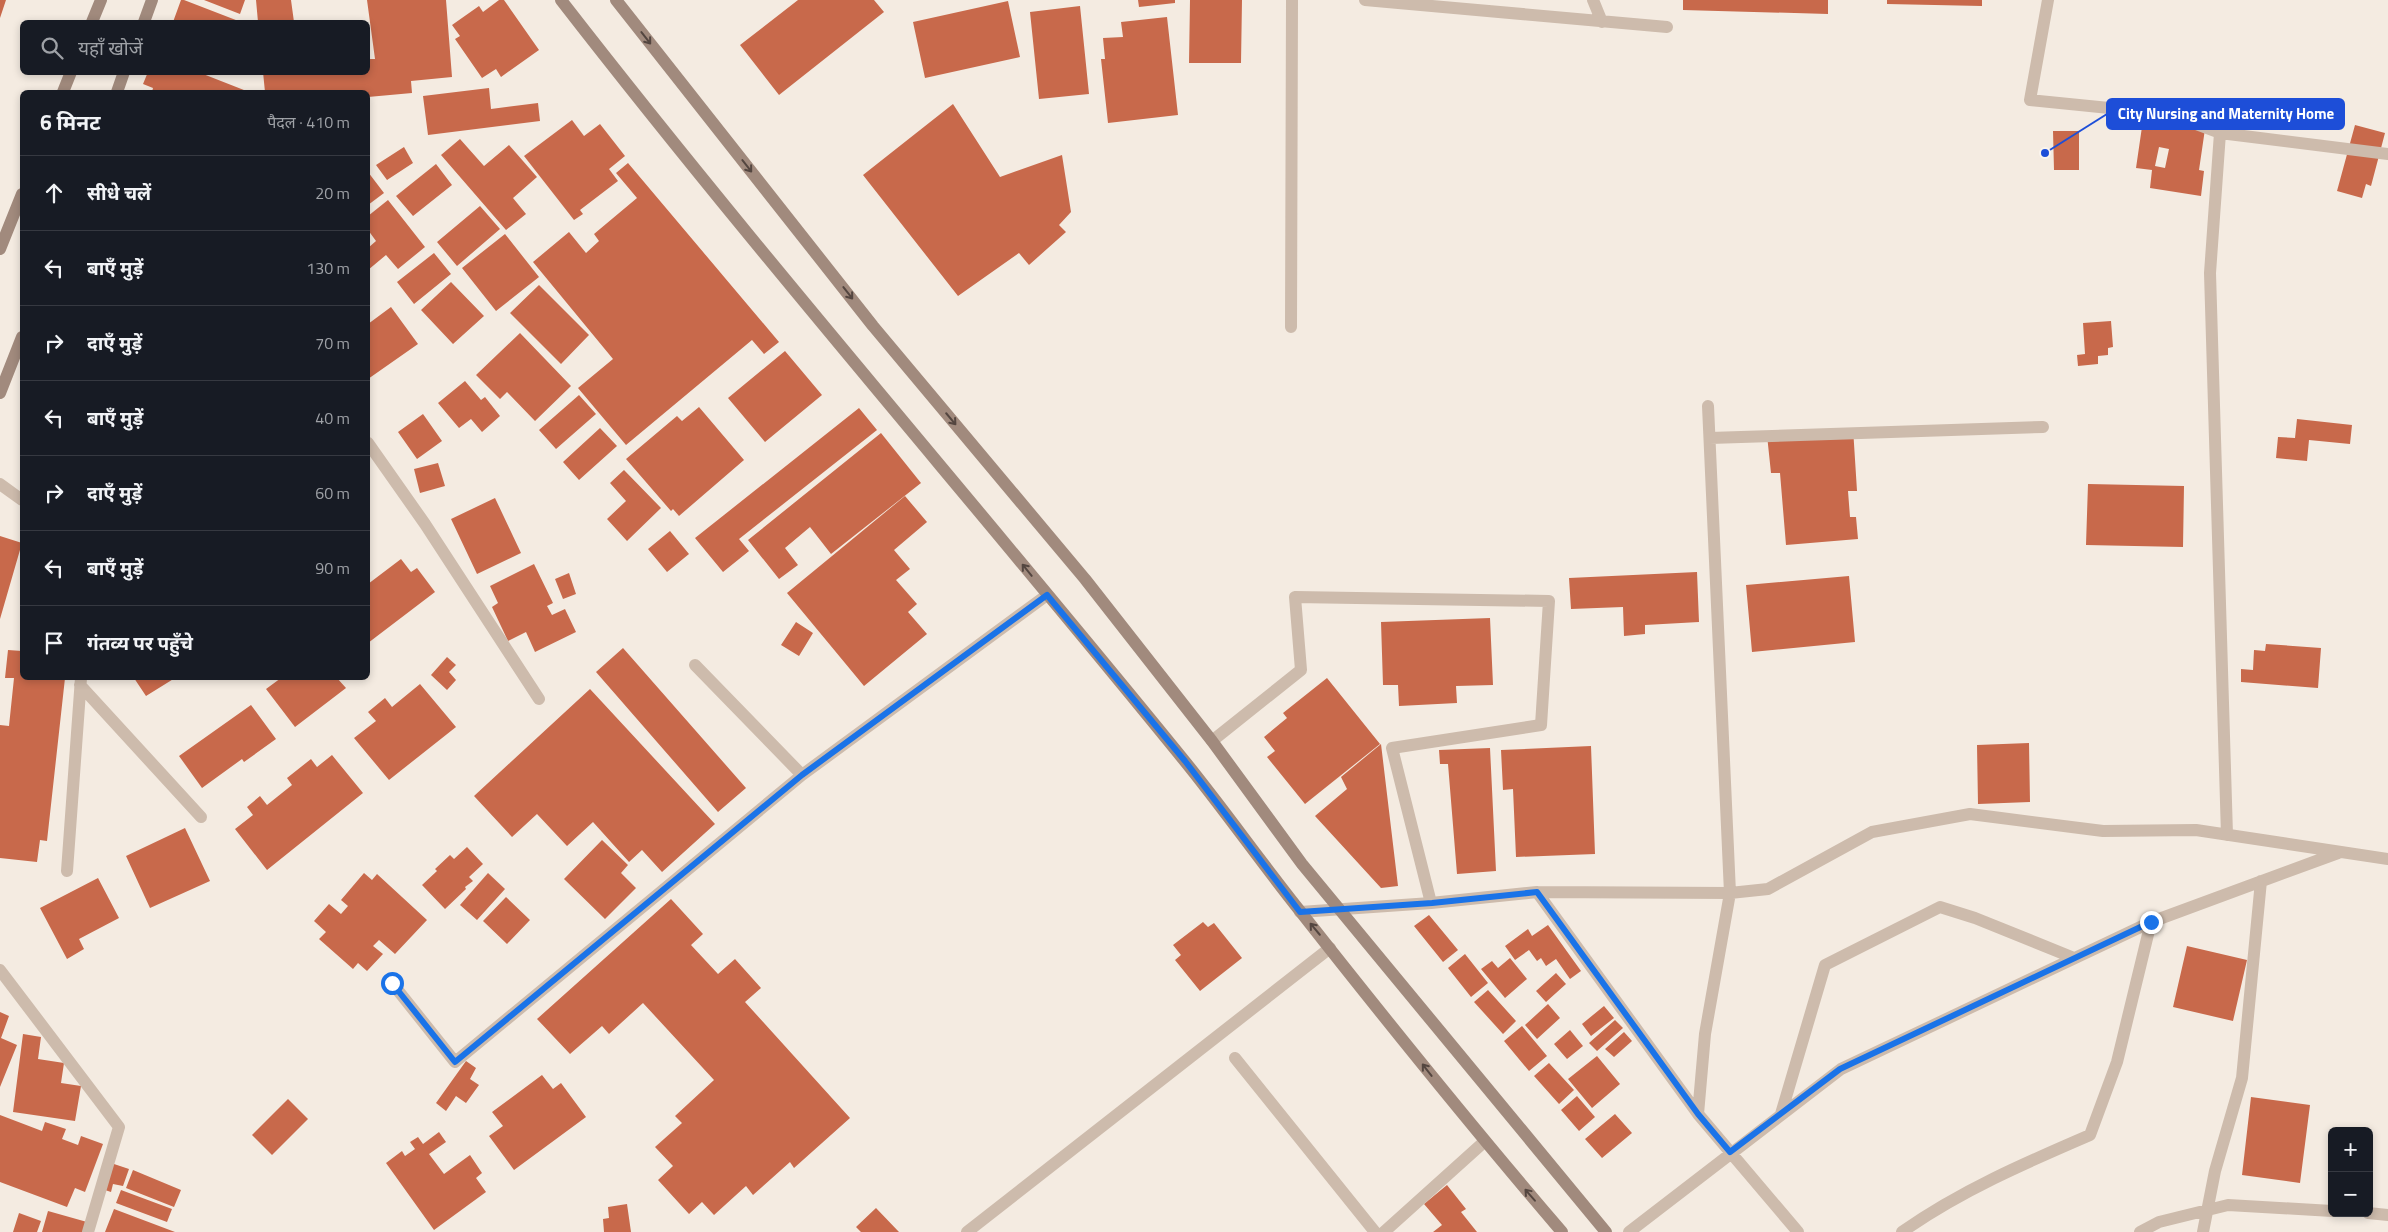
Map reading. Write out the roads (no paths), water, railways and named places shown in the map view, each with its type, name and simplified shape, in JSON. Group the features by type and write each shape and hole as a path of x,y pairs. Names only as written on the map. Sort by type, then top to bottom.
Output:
{"street":[{"path":"93,20 101,0"},
{"path":"145,20 152,0"},
{"path":"561,0 617,72 1185,761 1300,912 1484,1142 1562,1232"},
{"path":"616,0 873,326 1085,579 1212,741 1302,864 1606,1232"},
{"path":"1291,327 1292,0"},
{"path":"1365,0 1667,27"},
{"path":"1593,0 1602,22"},
{"path":"2048,0 2030,100 2169,114 2220,132 2388,154"},
{"path":"64,90 70,75"},
{"path":"118,90 123,75"},
{"path":"2220,132 2210,273 2227,835"},
{"path":"0,249 20,199"},
{"path":"0,393 20,342"},
{"path":"1698,1114 1705,1034 1730,893 1708,406"},
{"path":"1710,438 2043,427"},
{"path":"370,446 425,524 539,699"},
{"path":"0,484 20,499"},
{"path":"392,983 455,1062 802,775 1047,595"},
{"path":"1212,741 1301,670 1295,597 1549,600 1541,725 1392,748 1432,903"},
{"path":"695,665 802,775"},
{"path":"81,681 201,817"},
{"path":"67,870 81,681"},
{"path":"1300,912 1432,903 1537,892 1730,893 1768,889 1872,832 1970,814 2104,830 2196,830 2388,859"},
{"path":"1629,1232 1730,1152 1840,1069 2151,922 2340,852"},
{"path":"2203,1232 2215,1171 2242,1078 2261,881"},
{"path":"1537,892 1698,1114 1798,1232"},
{"path":"1781,1114 1826,965 1940,908 1975,918 2074,958"},
{"path":"1902,1232 1938,1206 2026,1162 2090,1135 2116,1062 2151,922"},
{"path":"967,1232 1330,948"},
{"path":"0,970 119,1127 88,1232"},
{"path":"1235,1058 1375,1232"},
{"path":"1384,1232 1484,1142"},
{"path":"2140,1232 2159,1222 2228,1204 2328,1211"},
{"path":"2373,1213 2388,1214"}],"place":[{"name":"City Nursing and Maternity Home","path":"2045,153"}]}
